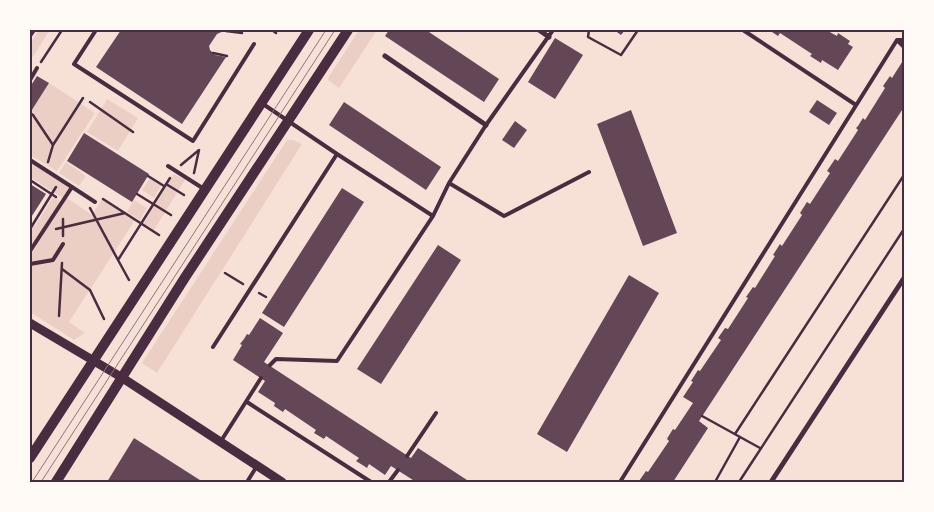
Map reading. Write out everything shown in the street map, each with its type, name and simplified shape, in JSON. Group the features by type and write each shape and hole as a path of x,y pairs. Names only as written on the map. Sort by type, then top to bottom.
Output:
{"main road":[{"path":"30,458 309,30"},
{"path":"56,482 121,377 348,30"}],"street":[{"path":"539,30 548,37"},
{"path":"385,56 486,125"},
{"path":"771,482 904,278"},
{"path":"30,323 121,377 282,482"}],"lane":[{"path":"96,30 74,64 193,141 254,44"},
{"path":"270,365 276,359 337,361 433,216 450,183 486,125 553,30"},
{"path":"743,30 856,105"},
{"path":"620,482 897,40"},
{"path":"897,40 904,40"},
{"path":"897,40 904,47"},
{"path":"30,80 37,68"},
{"path":"261,102 433,216"},
{"path":"213,347 337,154"},
{"path":"30,160 95,202"},
{"path":"168,166 204,189"},
{"path":"450,183 504,216 589,172"},
{"path":"30,251 72,187"},
{"path":"30,264 53,260 63,244"},
{"path":"221,441 261,378"},
{"path":"247,402 372,482"},
{"path":"407,456 436,413"},
{"path":"247,482 257,466"},
{"path":"390,482 398,470"}],"path":[{"path":"30,37 35,30"},
{"path":"37,68 62,30"},
{"path":"272,30 276,33"},
{"path":"589,30 588,37 621,55 638,30"},
{"path":"226,31 242,33"},
{"path":"213,53 227,56"},
{"path":"45,170 53,145 83,98"},
{"path":"90,102 133,132"},
{"path":"30,113 53,145"},
{"path":"118,260 174,170 199,150 192,182"},
{"path":"735,434 904,175"},
{"path":"148,176 184,195"},
{"path":"52,194 30,228 43,231 125,213"},
{"path":"137,194 171,215"},
{"path":"95,202 102,199 159,235"},
{"path":"92,215 130,280"},
{"path":"739,482 904,229"},
{"path":"60,316 63,244"},
{"path":"62,269 90,290 104,319"},
{"path":"702,416 760,448"},
{"path":"715,482 740,437"}],"shaded area":[{"path":"39,30 50,30 30,61 30,44"},
{"path":"359,30 377,30 339,88 329,81 328,78"},
{"path":"49,83 95,113 57,171 30,155 30,113"},
{"path":"107,99 138,118 118,151 87,132"},
{"path":"287,140 293,140 302,144 157,373 142,363"},
{"path":"30,160 72,187 64,199 30,177"},
{"path":"66,162 86,176 79,186 59,173"},
{"path":"174,174 185,180 154,230 143,224"},
{"path":"150,178 161,186 154,198 142,190"},
{"path":"53,197 62,202 67,198 92,215 102,199 135,220 69,322 85,333 74,340 30,312 30,223 35,226"},
{"path":"134,200 147,208 140,220 127,212"}],"building":[{"path":"121,30 226,30 217,34 209,46 215,55 226,57 182,124 96,67"},
{"path":"389,30 426,30 499,79 484,102 385,36"},
{"path":"614,30 625,30 621,35"},
{"path":"769,30 826,30 837,36 838,33 850,41 848,44 853,47 838,70 822,60 821,63 810,56 812,54 780,33 778,36"},
{"path":"555,38 583,55 555,99 528,82"},
{"path":"904,59 904,107 699,421 708,428 673,482 639,481 646,471 648,472 669,441 667,439 673,429 675,430 693,403 683,397 698,370 700,371 721,340 718,338 725,328 728,329 748,298 746,297 753,287 755,288 775,256 773,255 780,244 782,246 802,215 800,213 807,202 810,204 830,173 827,171 835,159 838,161 858,130 856,128 863,118 865,120 885,88 883,86 890,76 892,78"},
{"path":"37,76 49,83 30,113 30,87"},
{"path":"817,100 837,113 829,125 809,112"},
{"path":"344,102 441,167 426,190 329,125"},
{"path":"631,110 677,233 643,246 597,124"},
{"path":"515,121 527,130 514,148 502,140"},
{"path":"84,133 149,174 132,202 67,161"},
{"path":"30,184 46,194 30,219"},
{"path":"342,188 364,202 284,327 262,313"},
{"path":"438,245 461,260 381,384 357,369"},
{"path":"629,275 659,293 567,452 537,434"},
{"path":"260,318 283,333 264,362 411,458 418,448 470,482 416,482 391,466 385,475 369,464 367,468 356,461 359,458 326,436 324,439 314,433 316,430 285,409 283,412 274,406 275,403 258,392 265,381 233,360 242,345 240,344 247,334 249,335"},
{"path":"134,438 203,482 107,482"}],"tram line":[{"path":"32,482 326,30"},
{"path":"41,482 335,30"}]}
